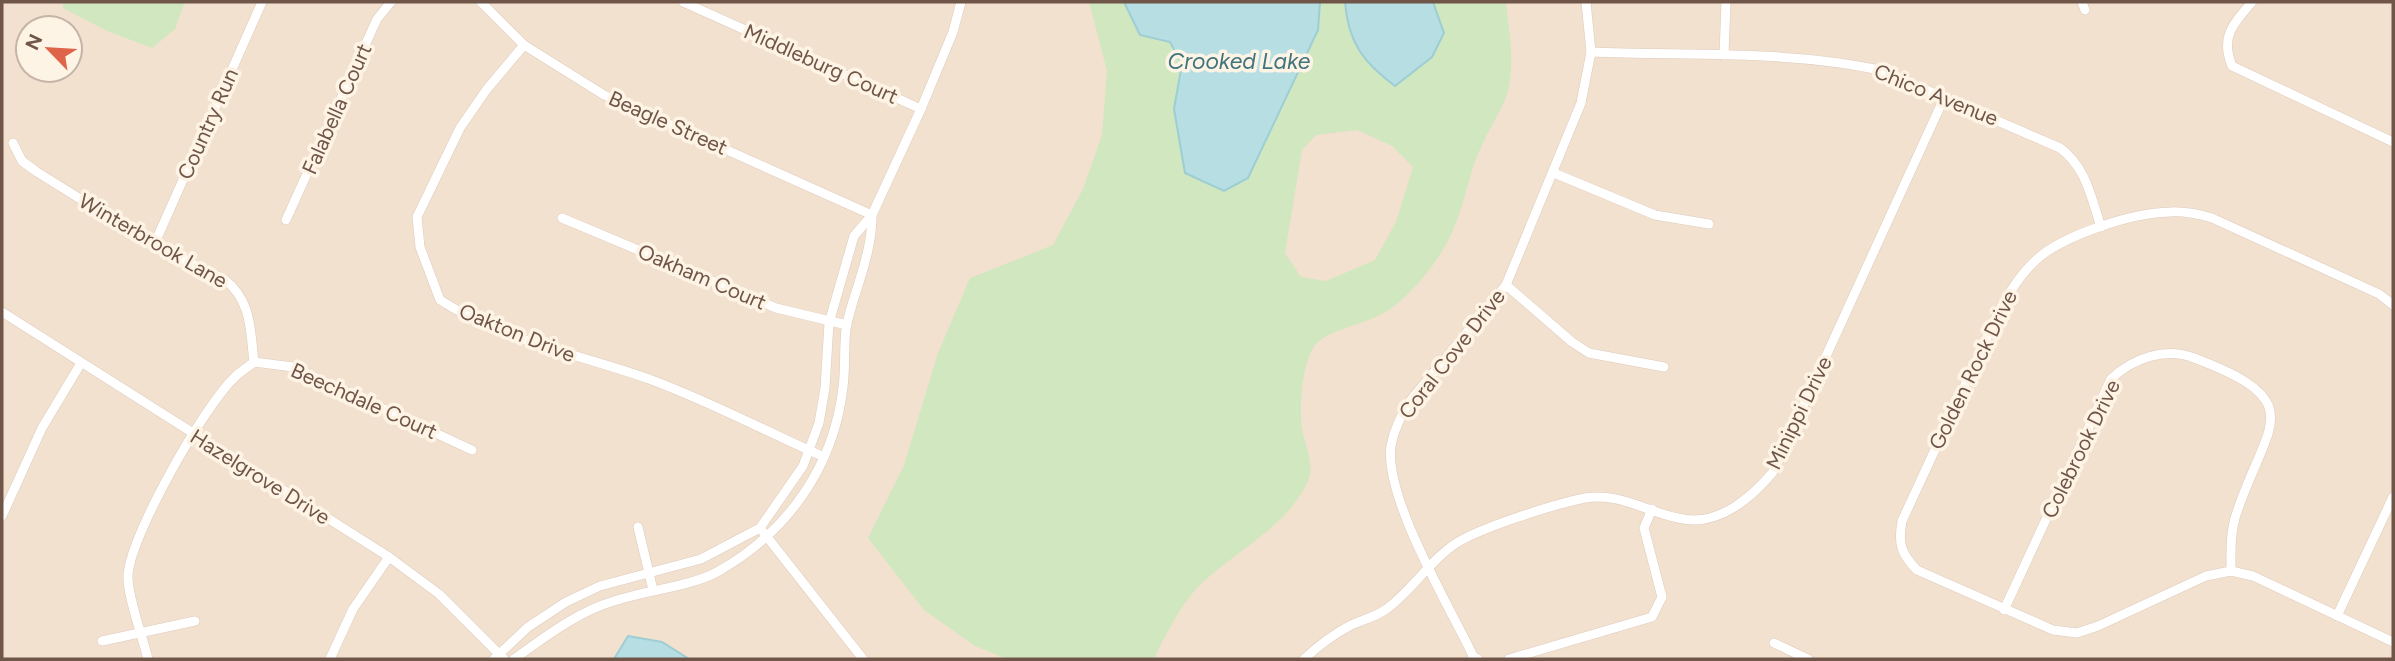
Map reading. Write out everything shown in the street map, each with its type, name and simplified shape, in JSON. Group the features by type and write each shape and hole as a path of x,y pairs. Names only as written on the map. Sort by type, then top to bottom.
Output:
{"street":[{"name":"Country Run","path":"154,245 262,2"},
{"name":"Falabella Court","path":"286,220 377,19 391,2"},
{"name":"Beagle Street","path":"481,2 524,46 604,94 873,215"},
{"name":"Middleburg Court","path":"683,2 921,109"},
{"path":"499,657 528,627 566,602 600,586 701,559 760,527 803,466 819,423 829,323 854,236 873,215 953,32 961,2"},
{"name":"Coral Cove Drive","path":"1478,659 1473,656 1444,594 1418,549 1393,474 1391,448 1397,423 1410,401 1506,285 1581,103 1591,52 1586,2"},
{"path":"1724,55 1726,2"},
{"path":"2252,2 2227,38 2226,51 2232,66 2244,75 2393,142"},
{"name":"Oakton Drive","path":"524,46 487,89 460,128 428,189 418,217 420,247 440,300 480,322 552,350 694,396 824,457"},
{"name":"Chico Avenue","path":"1591,52 1724,55 1855,65 1880,70 2060,148 2075,159 2101,227"},
{"name":"Minippi Drive","path":"1304,659 1318,646 1351,625 1384,611 1454,545 1477,531 1586,498 1611,498 1684,520 1705,519 1734,508 1755,494 1773,472 1945,96"},
{"name":"Winterbrook Lane","path":"13,143 22,161 37,172 154,245 224,279 242,295 248,307 254,362"},
{"path":"1554,173 1655,215 1709,224"},
{"name":"Golden Rock Drive","path":"2004,610 1917,570 1904,556 1899,542 1902,521 2000,309 2017,281 2036,260 2054,247 2101,227 2168,212 2189,212 2212,218 2379,294 2393,305"},
{"path":"514,659 561,625 611,601 715,573 768,537 788,517 808,489 836,428 843,387 847,325 872,243 873,215"},
{"name":"Oakham Court","path":"562,218 776,308 829,323 847,325"},
{"path":"1506,285 1572,342 1590,353 1664,367"},
{"name":"Hazelgrove Drive","path":"2,312 389,557 439,594 499,657"},
{"name":"Colebrook Drive","path":"2004,610 2111,379 2122,369 2141,359 2176,351 2212,365 2255,388 2267,400 2272,416 2270,436 2237,511 2232,531 2231,571"},
{"path":"149,659 127,578 131,553 154,503 193,435 232,379 254,362"},
{"name":"Beechdale Court","path":"254,362 293,367 472,450"},
{"path":"2,516 42,428 81,363"},
{"path":"2337,616 2393,497"},
{"path":"1509,659 1653,617 1662,597 1644,528 1652,509"},
{"path":"638,527 653,590"},
{"path":"760,527 863,659"},
{"path":"330,659 353,609 389,557"},
{"path":"2004,610 2053,630 2077,633 2206,576 2231,571 2253,576 2393,642"},
{"path":"102,641 195,621"},
{"path":"1774,643 1808,659"}],"shaded area":[{"path":"2,2 2393,2 2393,659 2,659"}],"green space":[{"path":"63,2 185,2 175,29 152,48 107,31 84,19 84,14 74,14 63,8"},
{"path":"1089,2 1124,2 1140,34 1170,42 1182,64 1174,109 1318,30 1320,2 1345,2 1346,19 1444,33 1433,2 1506,2 1511,54 1507,94 1479,153 1456,223 1445,246 1421,280 1393,307 1374,318 1323,338 1312,350 1305,371 1301,409 1310,475 1299,498 1273,526 1198,587 1179,612 1154,659 1007,659 975,646 924,610 868,538 904,465 938,353 970,278 1053,245 1083,189 1102,135 1107,71","holes":["1357,130 1392,146 1413,167 1396,222 1375,260 1326,281 1301,277 1285,253 1302,150 1316,135"]}],"water":[{"name":"Crooked Lake","path":"1124,2 1320,2 1318,30 1248,178 1224,191 1185,173 1174,109 1182,64 1170,42 1140,35"},
{"name":"Crooked Lake","path":"1345,2 1433,2 1444,33 1432,57 1395,86 1366,60 1354,41"},
{"path":"628,636 662,642 689,659 614,659"}]}
